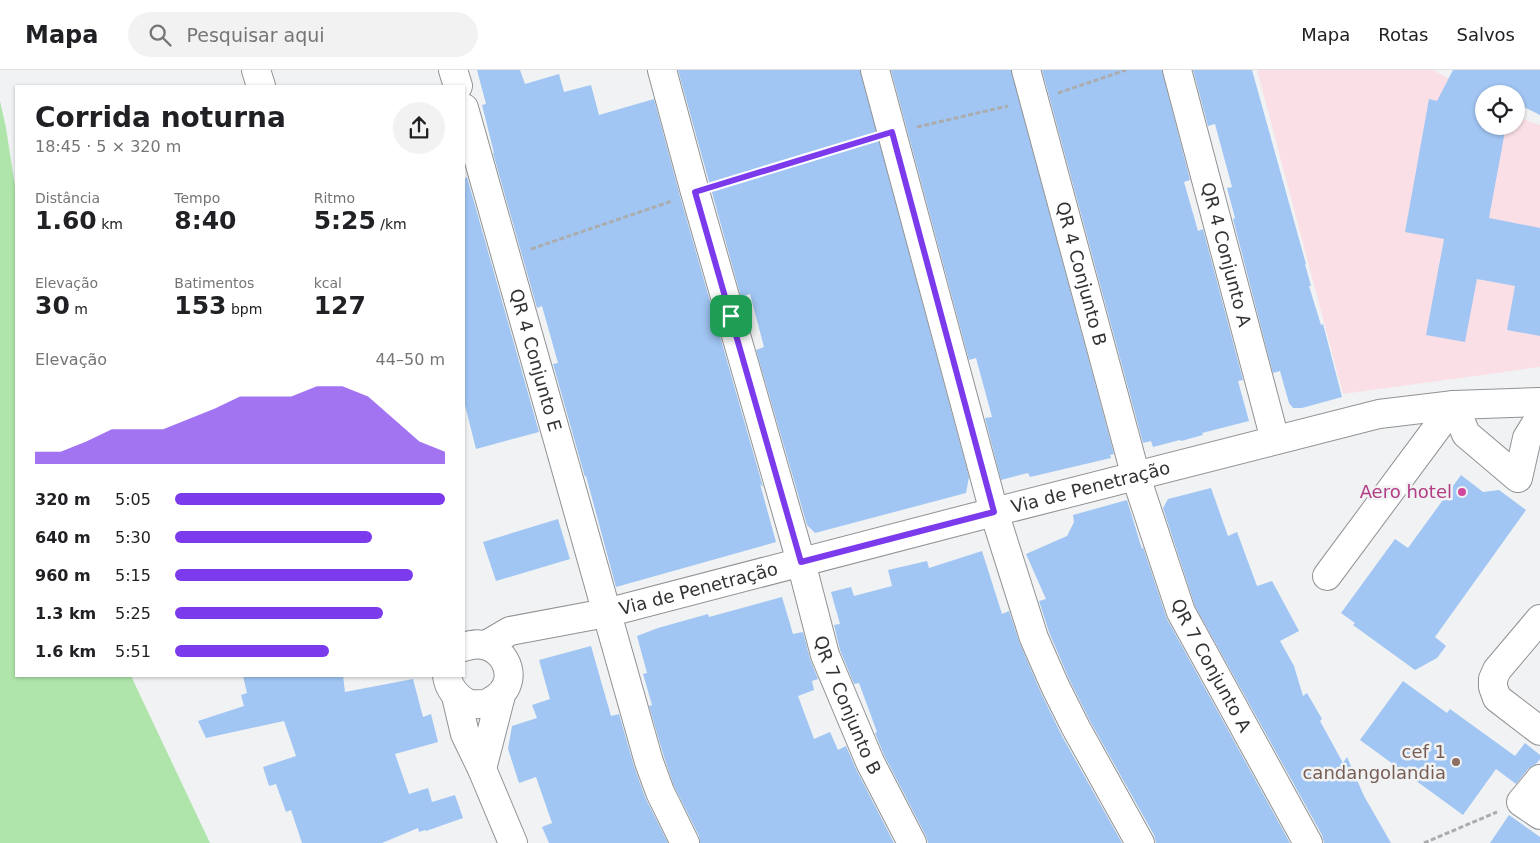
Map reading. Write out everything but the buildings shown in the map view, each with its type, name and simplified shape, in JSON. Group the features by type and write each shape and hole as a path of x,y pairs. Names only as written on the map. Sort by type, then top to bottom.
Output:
{"street":[{"path":"256,70 261,85"},
{"path":"453,70 458,85"},
{"name":"QR 7 Conjunto B","path":"662,70 801,562 825,655 870,762 912,843"},
{"path":"875,70 994,512 1034,638 1076,728 1140,843"},
{"name":"QR 4 Conjunto B","path":"1026,70 1136,477"},
{"name":"QR 4 Conjunto A","path":"1177,70 1276,440"},
{"name":"QR 4 Conjunto E","path":"465,112 606,614"},
{"name":"Via de Penetração","path":"475,646 510,631 606,614 994,512 1379,414 1454,405 1540,402"},
{"path":"1454,405 1466,434 1518,478 1527,438 1540,417"},
{"path":"1327,576 1454,405"},
{"name":"QR 7 Conjunto A","path":"1136,477 1181,612 1308,843"},
{"path":"606,614 649,762 660,792 685,843"},
{"path":"1540,620 1497,670 1493,679 1493,687 1497,698 1540,731"},
{"name":"Via de Penetração","path":"506,662 526,644 558,623"},
{"path":"475,646 498,651 506,662 509,674 507,685 501,695 482,770"},
{"path":"452,686 470,704 487,704 501,695"},
{"path":"452,686 465,734 513,843"},
{"path":"1530,809 1540,779"}],"path":[{"path":"506,258 695,192 892,132 1034,101 1126,70"},
{"path":"1424,843 1530,809"}],"shaded area":[{"path":"1257,70 1433,70 1475,92 1475,135 1525,135 1525,120 1540,125 1540,367 1343,394"}],"green space":[{"path":"0,101 15,186 15,677 131,677 210,843 0,843"}],"place":[{"name":"Aero hotel","path":"1462,492"},
{"name":"cef 1 candangolandia","path":"1456,762"}],"route":[{"path":"892,132 994,512 801,562 731,316 695,192 892,132"}]}
